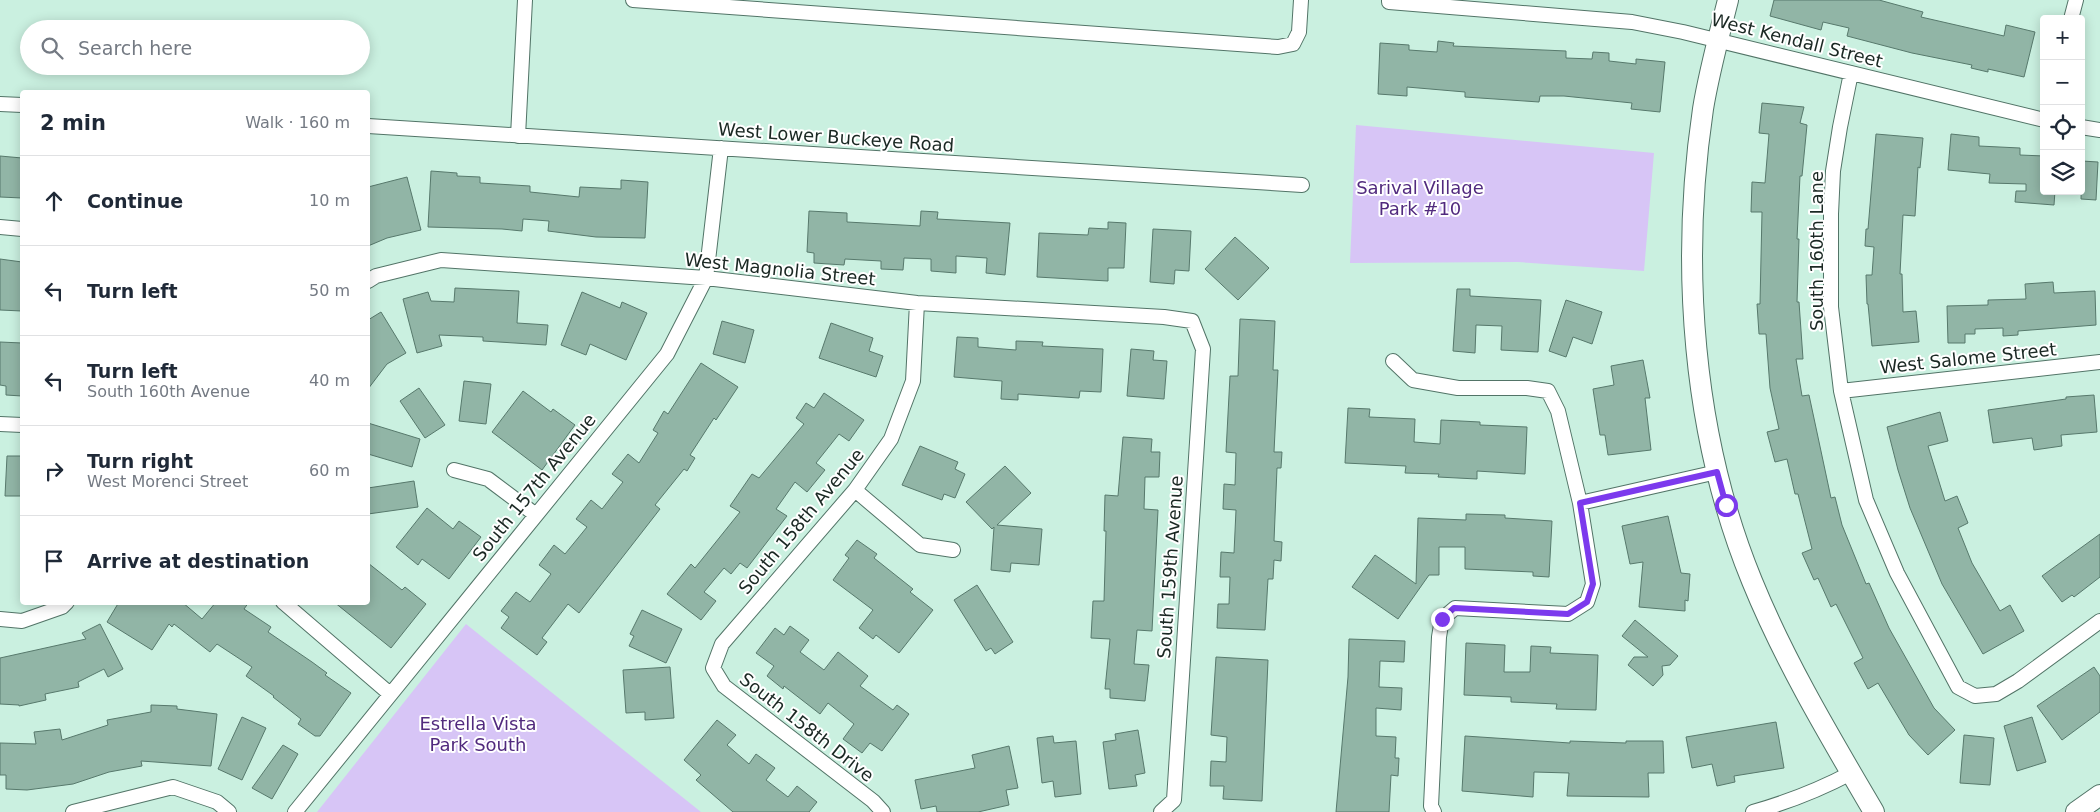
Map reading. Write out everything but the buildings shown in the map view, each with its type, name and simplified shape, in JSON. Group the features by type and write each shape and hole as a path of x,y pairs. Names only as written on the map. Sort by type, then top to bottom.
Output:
{"street":[{"path":"518,136 526,0"},
{"path":"634,0 1278,47 1293,44 1299,32 1301,0"},
{"path":"1728,0 1703,108 1692,218 1692,264 1697,353 1703,399 1717,472 1741,554 1764,608 1804,692 1874,812"},
{"path":"2072,15 2076,0"},
{"name":"West Kendall Street","path":"1389,1 1632,22 1718,40 2040,119"},
{"name":"South 160th Lane","path":"1851,73 1833,171 1831,307 1841,391 1866,500 1897,572 1958,687 1975,696 1996,694 2018,681 2100,621"},
{"path":"0,104 20,105"},
{"name":"West Lower Buckeye Road","path":"370,126 1302,185"},
{"path":"2085,128 2100,130"},
{"name":"South 157th Avenue","path":"295,812 667,354 706,278 721,148"},
{"path":"0,227 20,229"},
{"name":"West Magnolia Street","path":"370,280 376,276 441,260 706,278 917,304 1164,317 1192,321"},
{"name":"South 158th Avenue","path":"713,668 722,644 855,490 891,439 913,381 917,304"},
{"name":"South 159th Avenue","path":"1161,812 1174,800 1203,349 1192,321"},
{"path":"1393,361 1413,380 1458,388 1527,388 1548,391 1558,411 1580,503 1593,584 1587,602 1568,614 1454,608 1442,619 1439,638 1431,806 1434,812"},
{"name":"West Salome Street","path":"1841,391 2100,362"},
{"path":"0,424 20,425"},
{"path":"454,470 488,480 536,515"},
{"path":"1580,503 1717,472"},
{"path":"855,490 920,545 953,550"},
{"path":"0,620 22,621 64,605"},
{"path":"286,605 390,694"},
{"name":"South 158th Drive","path":"713,668 724,686 873,801 883,812"},
{"path":"1753,812 1786,803 1820,789 1851,773"},
{"path":"73,812 173,787 217,802 229,812"},
{"path":"2076,812 2100,795"}],"green space":[{"name":"Sarival Village Park #10","path":"1356,125 1654,153 1644,271 1518,262 1350,263"},
{"name":"Estrella Vista Park South","path":"466,624 701,812 317,812"}],"route":[{"path":"1442,619 1454,608 1568,614 1587,602 1593,584 1580,503 1717,472 1726,505"}]}
